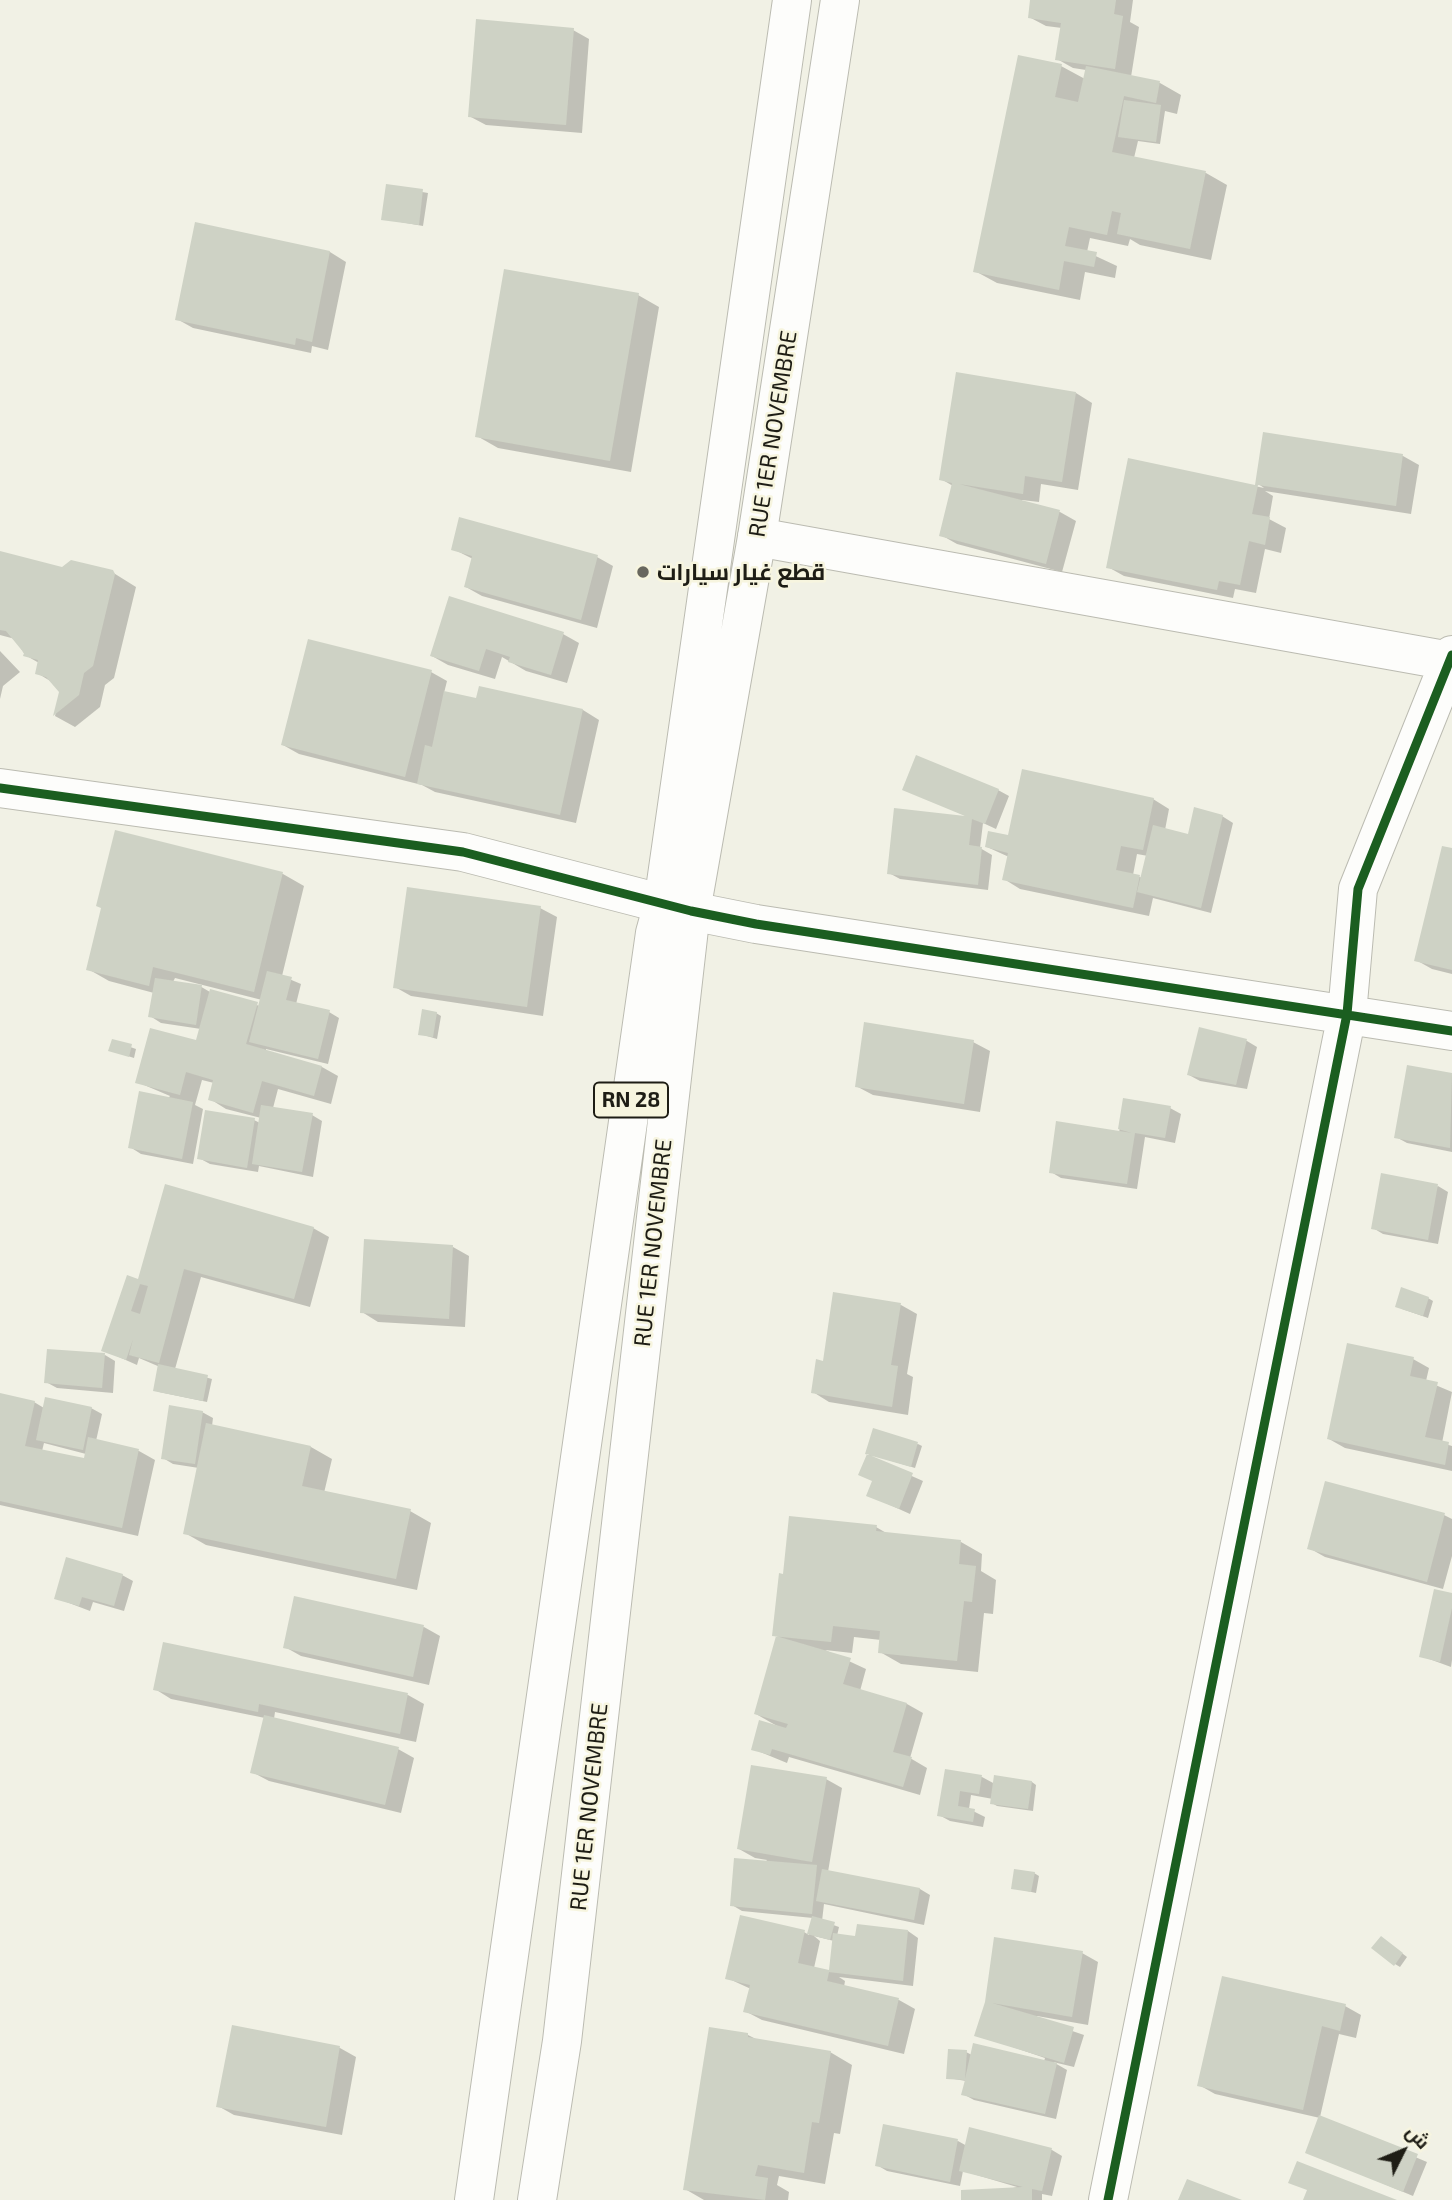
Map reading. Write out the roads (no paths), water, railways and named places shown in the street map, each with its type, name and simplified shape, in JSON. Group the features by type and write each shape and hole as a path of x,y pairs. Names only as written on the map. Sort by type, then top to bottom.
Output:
{"main road":[{"name":"RN 28","path":"474,2200 654,933 677,908 792,0"},
{"name":"RUE 1ER NOVEMBRE","path":"537,2200 562,2041 677,908 757,537 840,0"},
{"path":"757,537 1451,658 1358,889 1347,1014 1108,2200"},
{"path":"0,788 463,852 677,908 756,924 1452,1031"}],"place":[{"name":"قطع غيار سيارات","path":"643,572"}]}
